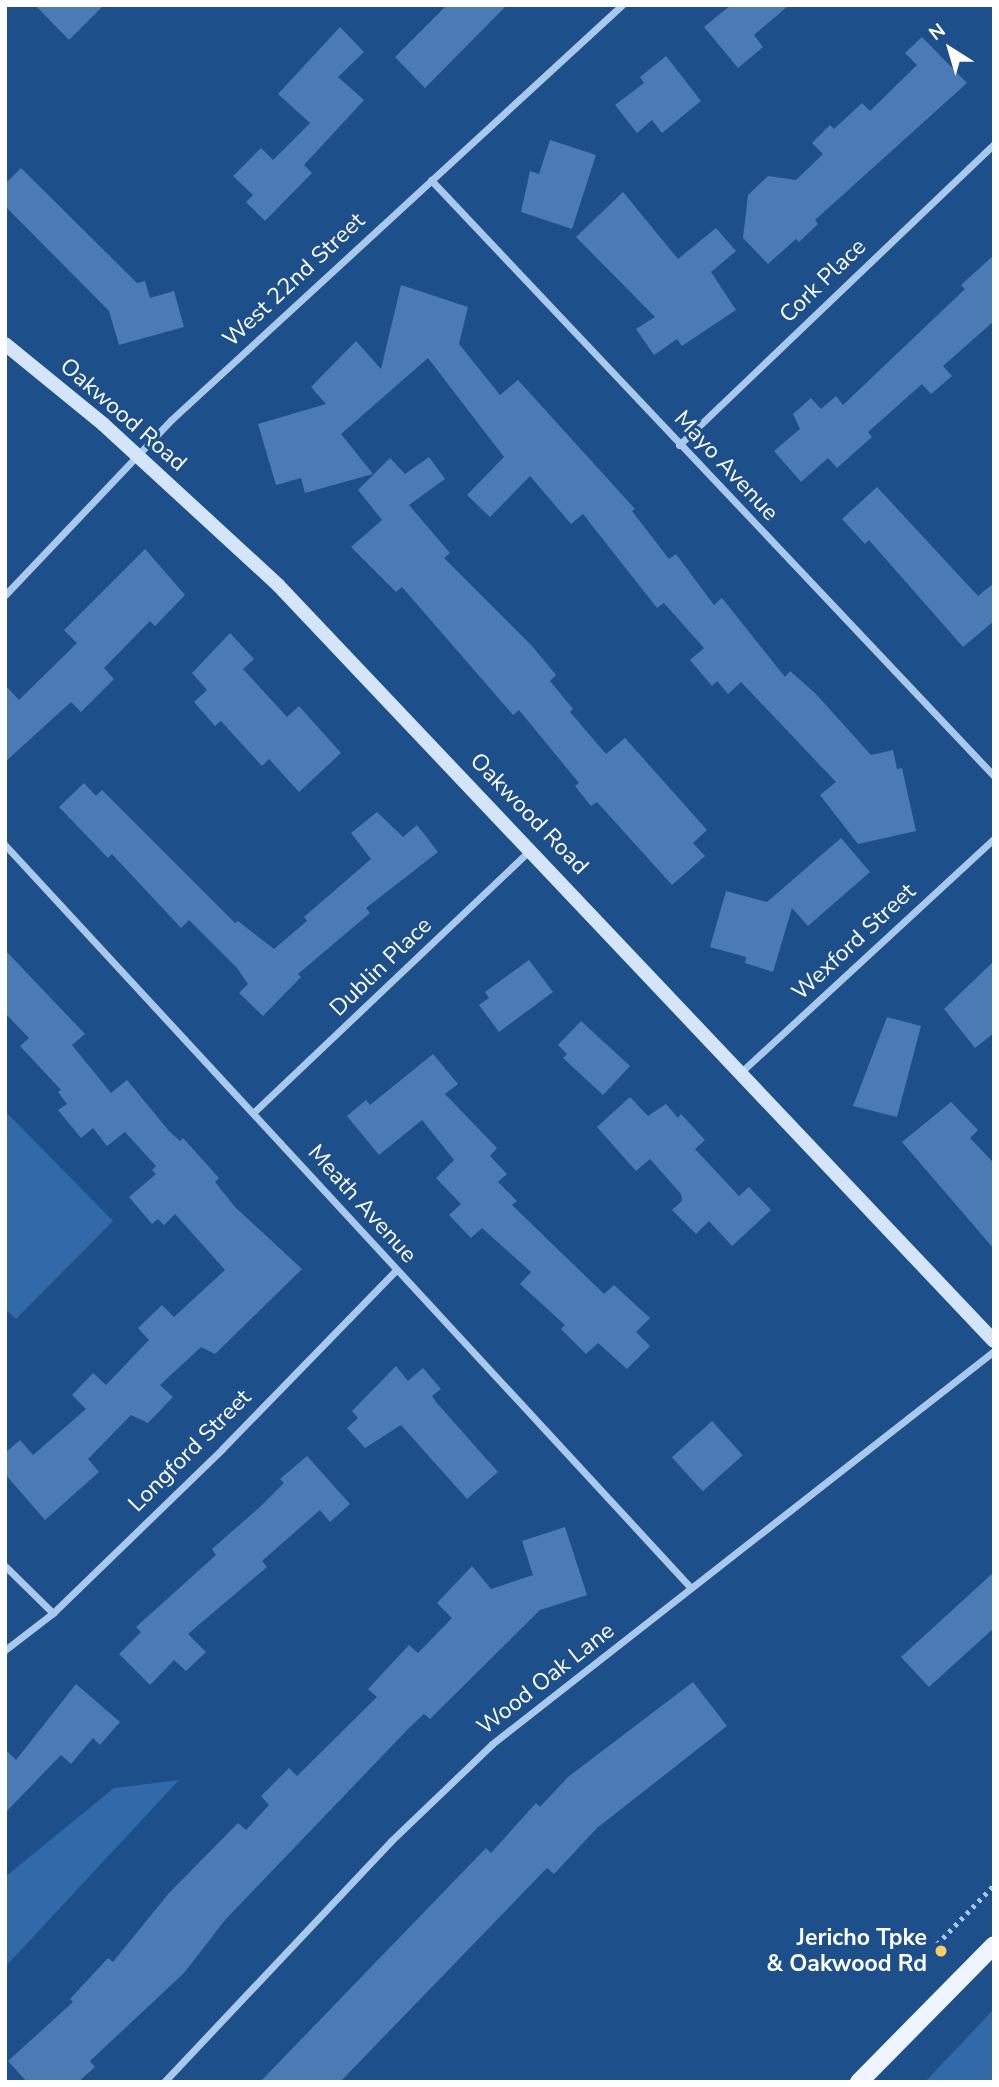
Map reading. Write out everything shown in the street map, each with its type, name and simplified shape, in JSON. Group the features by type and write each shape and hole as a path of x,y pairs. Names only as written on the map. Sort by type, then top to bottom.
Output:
{"main road":[{"name":"Oakwood Road","path":"5,344 136,455 278,585 531,848 994,1341"},
{"path":"859,2082 994,1945"}],"street":[{"name":"West 22nd Street","path":"5,595 136,455 622,5"},
{"name":"Cork Place","path":"679,445 994,144"},
{"name":"Mayo Avenue","path":"431,180 994,776"},
{"name":"Wexford Street","path":"740,1073 994,839"},
{"name":"Meath Avenue","path":"5,845 254,1112 395,1271 691,1588"},
{"name":"Dublin Place","path":"254,1112 531,848"},
{"name":"Longford Street","path":"5,1650 53,1613 222,1449 395,1271"},
{"name":"Wood Oak Lane","path":"164,2082 391,1841 492,1745 994,1351"},
{"path":"5,1566 53,1613"}],"path":[{"path":"937,1944 994,1885"}],"shaded area":[{"path":"5,1111 113,1221 16,1319 5,1309"},
{"path":"179,1780 5,1967 5,1877 114,1788"},
{"path":"994,2009 994,2082 925,2082"}],"building":[{"path":"35,5 104,5 69,40"},
{"path":"447,5 507,5 425,88 395,57"},
{"path":"731,5 789,5 754,35 763,47 738,68 704,27"},
{"path":"340,27 364,52 338,77 364,100 304,165 312,173 265,221 246,202 253,195 233,176 261,148 273,160 310,123 278,94"},
{"path":"922,37 967,83 815,220 818,224 799,242 796,239 768,264 743,238 748,195 768,176 796,180 823,154 812,143 830,125 834,129 862,103 870,111 917,65 905,53"},
{"path":"666,56 701,101 662,133 652,120 637,133 615,105 644,83 640,77"},
{"path":"550,140 596,155 572,229 521,212 530,171 539,174"},
{"path":"21,168 137,283 145,281 150,298 174,291 184,327 119,345 109,311 5,206 5,184"},
{"path":"623,192 678,259 716,228 736,251 711,272 736,310 682,346 677,339 654,355 636,329 655,317 576,237"},
{"path":"994,255 994,321 943,366 952,376 931,394 922,384 868,432 872,437 837,468 828,458 801,482 774,451 800,429 793,414 811,398 821,409 836,396 843,405 965,289 961,285"},
{"path":"401,285 468,307 459,344 500,395 518,380 635,509 632,511 669,559 676,554 714,605 722,598 785,677 790,671 815,693 871,755 893,750 897,769 902,768 916,831 858,844 820,795 836,782 741,682 728,694 717,681 712,686 690,660 704,648 664,603 657,608 583,514 571,524 530,476 490,517 467,495 504,457 428,358 341,434 373,474 305,493 301,478 276,485 258,424 326,404 311,387 356,341 381,369"},
{"path":"429,457 445,479 409,505 450,553 444,558 532,646 556,675 550,681 573,709 570,712 606,754 625,738 707,830 693,843 705,856 672,885 597,802 591,806 575,786 579,783 519,710 513,715 402,587 396,592 351,547 382,520 358,490 390,458 405,474"},
{"path":"877,487 978,596 994,583 994,621 963,647 869,540 865,544 842,519"},
{"path":"145,549 185,595 155,626 150,621 104,668 114,679 81,712 71,702 5,762 5,685 19,700 77,643 64,630"},
{"path":"230,633 254,659 243,669 287,717 299,706 341,753 299,792 269,759 262,766 221,721 215,726 194,702 207,690 192,673"},
{"path":"84,783 96,796 102,790 235,923 238,921 274,949 307,921 304,917 371,859 351,833 377,812 403,837 417,825 438,852 366,908 370,913 298,974 301,977 263,1016 239,993 248,984 237,968 189,920 181,928 112,854 108,858 59,807"},
{"path":"841,838 870,872 808,926 792,908 773,972 745,963 746,957 710,947 726,891 767,902"},
{"path":"5,950 85,1034 72,1045 111,1093 127,1080 169,1131 180,1141 183,1138 219,1178 215,1182 235,1207 302,1269 215,1354 201,1347 160,1385 173,1397 148,1423 131,1415 88,1459 99,1472 45,1520 5,1474 5,1453 20,1440 33,1455 86,1409 72,1395 93,1373 106,1385 149,1340 138,1328 162,1305 174,1317 225,1270 175,1214 164,1225 158,1219 152,1224 129,1197 156,1174 152,1170 156,1166 125,1132 107,1146 93,1128 81,1138 58,1110 67,1104 58,1092 61,1090 20,1046 29,1038 5,1013"},
{"path":"529,960 553,992 499,1032 479,1005 489,998 485,992"},
{"path":"994,961 994,1033 975,1048 944,1009"},
{"path":"887,1017 921,1026 897,1117 853,1106"},
{"path":"581,1021 630,1066 603,1095 563,1058 567,1054 558,1045"},
{"path":"433,1054 458,1084 445,1094 497,1148 490,1156 507,1174 498,1182 517,1201 512,1205 604,1294 614,1285 650,1318 636,1332 650,1346 627,1369 598,1343 586,1354 561,1329 565,1325 520,1284 531,1272 482,1228 471,1238 449,1215 461,1204 436,1178 454,1160 422,1120 379,1155 347,1116 366,1100 370,1105"},
{"path":"630,1097 648,1116 666,1104 678,1118 681,1114 705,1140 695,1149 739,1196 749,1187 771,1210 732,1246 709,1221 696,1234 672,1210 682,1201 681,1194 650,1159 636,1171 597,1127"},
{"path":"951,1102 978,1130 970,1138 994,1163 994,1249 902,1142"},
{"path":"396,1366 408,1381 423,1368 441,1389 432,1396 436,1402 498,1472 467,1499 401,1425 365,1448 347,1428 358,1418 352,1411"},
{"path":"712,1421 743,1455 703,1491 672,1457"},
{"path":"307,1456 350,1504 330,1522 320,1510 262,1561 267,1567 188,1634 206,1652 186,1671 174,1660 150,1685 119,1654 141,1632 136,1627 216,1555 212,1549 261,1506 284,1483 280,1479"},
{"path":"565,1527 587,1595 540,1610 430,1719 424,1714 410,1727 225,1920 184,1973 90,2061 95,2067 78,2082 27,2082 8,2061 73,2002 70,1999 108,1958 113,1962 169,1893 238,1823 246,1830 269,1805 261,1796 289,1768 297,1776 377,1697 368,1689 409,1645 418,1653 452,1618 437,1603 472,1566 491,1589 533,1575 522,1541"},
{"path":"994,1572 994,1628 929,1687 901,1657"},
{"path":"693,1682 727,1726 597,1828 554,1874 547,1868 340,2082 260,2082 486,1848 491,1853 536,1803 540,1807 568,1777"},
{"path":"76,1684 120,1722 100,1745 93,1738 71,1764 61,1755 5,1813 5,1749 16,1760"}],"place":[{"name":"Jericho Tpke & Oakwood Rd","path":"941,1951"}]}
